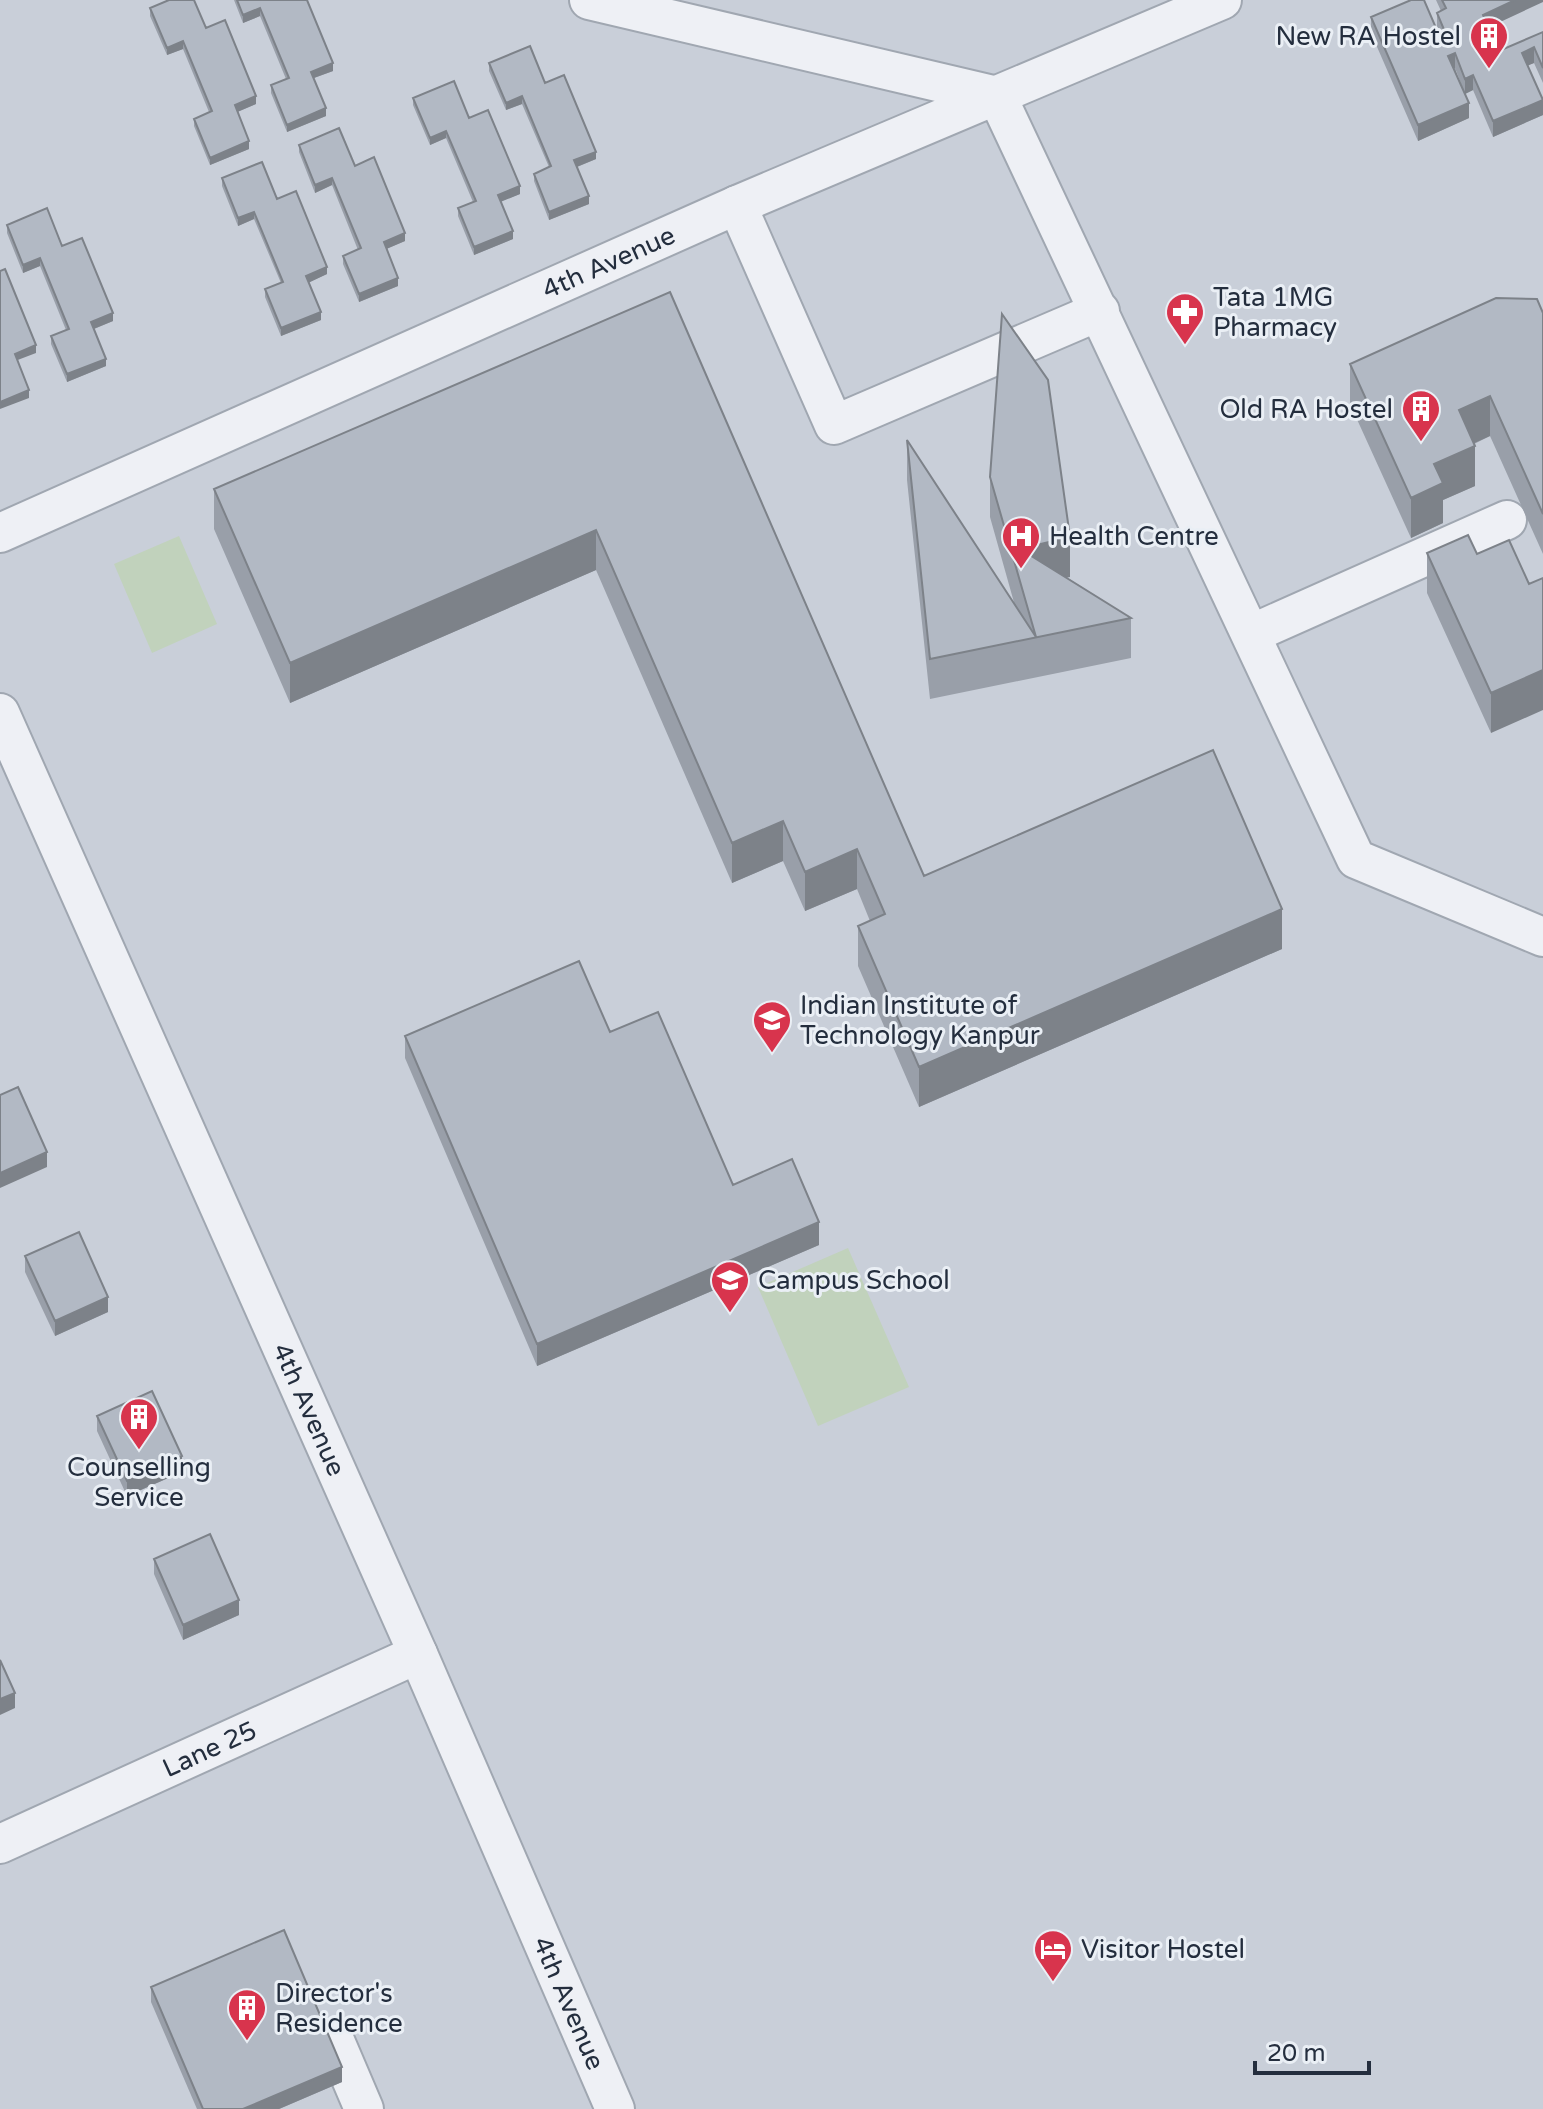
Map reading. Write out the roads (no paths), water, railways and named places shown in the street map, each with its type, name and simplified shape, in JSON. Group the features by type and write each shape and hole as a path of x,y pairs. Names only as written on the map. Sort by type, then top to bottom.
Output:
{"street":[{"path":"589,0 997,96 1356,859 1543,937"},
{"name":"4th Avenue","path":"0,533 737,205 1222,0"},
{"path":"737,205 834,425 1100,311"},
{"path":"1251,634 1507,520"},
{"name":"4th Avenue","path":"0,713 418,1654 615,2109"},
{"name":"Lane 25","path":"0,1844 418,1654"},
{"path":"335,2041 364,2109"}],"place":[{"name":"New RA Hostel","path":"1489,70"},
{"name":"Tata 1MG Pharmacy","path":"1185,346"},
{"name":"Old RA Hostel","path":"1421,443"},
{"name":"Health Centre","path":"1021,570"},
{"name":"Indian Institute of Technology Kanpur","path":"772,1054"},
{"name":"Campus School","path":"730,1314"},
{"name":"Counselling Service","path":"139,1451"},
{"name":"Visitor Hostel","path":"1053,1983"},
{"name":"Director's Residence","path":"247,2042"}]}
